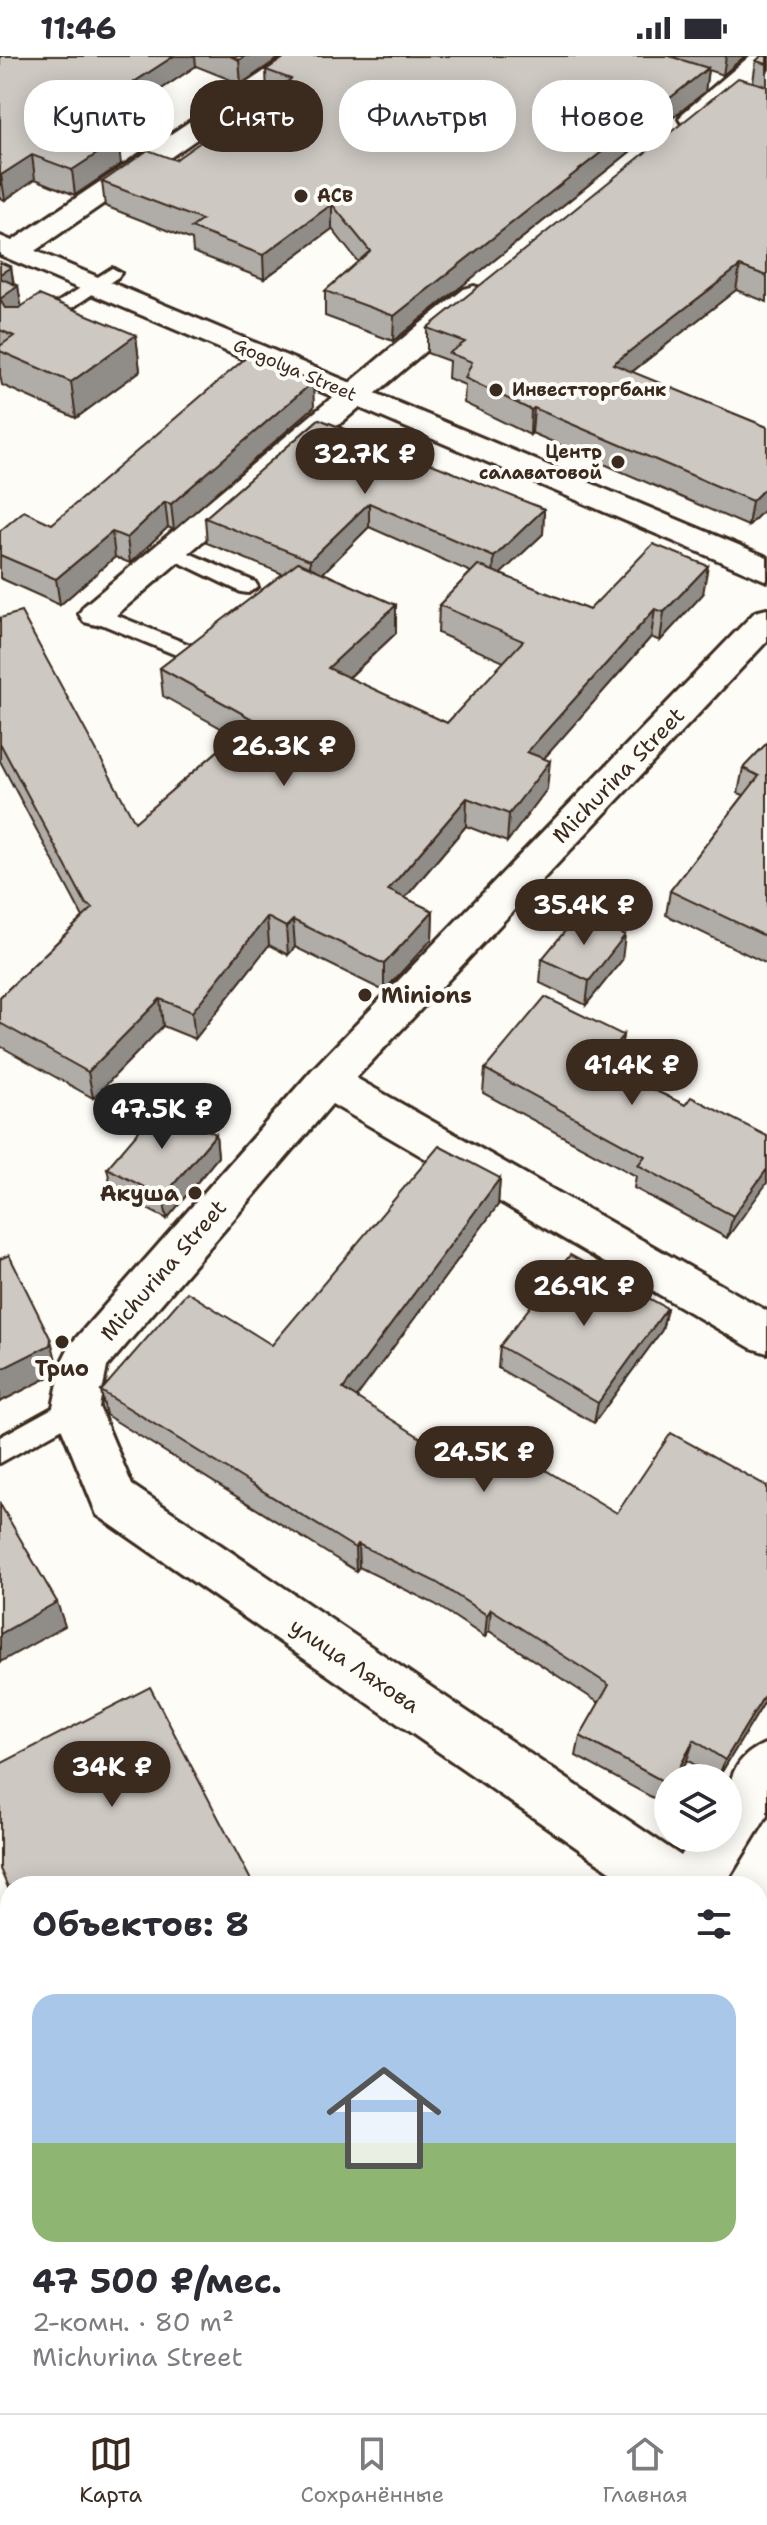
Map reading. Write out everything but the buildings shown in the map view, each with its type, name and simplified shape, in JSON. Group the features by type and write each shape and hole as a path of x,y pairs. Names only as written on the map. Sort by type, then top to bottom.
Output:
{"street":[{"path":"12,240 304,56"},
{"path":"673,135 766,56"},
{"name":"Gogolya Street","path":"12,240 362,386 767,544"},
{"path":"96,614 173,552 362,386 495,279"},
{"name":"Gogolya Street","path":"362,386 767,570"},
{"name":"Michurina Street","path":"76,1407 86,1359 327,1081 767,620"},
{"path":"327,1081 767,1334"},
{"name":"улица Ляхова","path":"76,1407 114,1500 664,1876"},
{"path":"742,1808 767,1768"},
{"path":"699,1876 714,1852"}],"lane":[{"path":"17,337 104,279"},
{"path":"173,552 248,587"},
{"path":"96,614 193,654"},
{"path":"0,1451 76,1407"}],"place":[{"name":"АCB","path":"301,196"},
{"name":"Инвестторгбанк","path":"496,390"},
{"name":"Центр салаватовой","path":"618,462"},
{"name":"Minions","path":"365,995"},
{"name":"Акуша","path":"195,1193"},
{"name":"Трио","path":"62,1342"}]}
